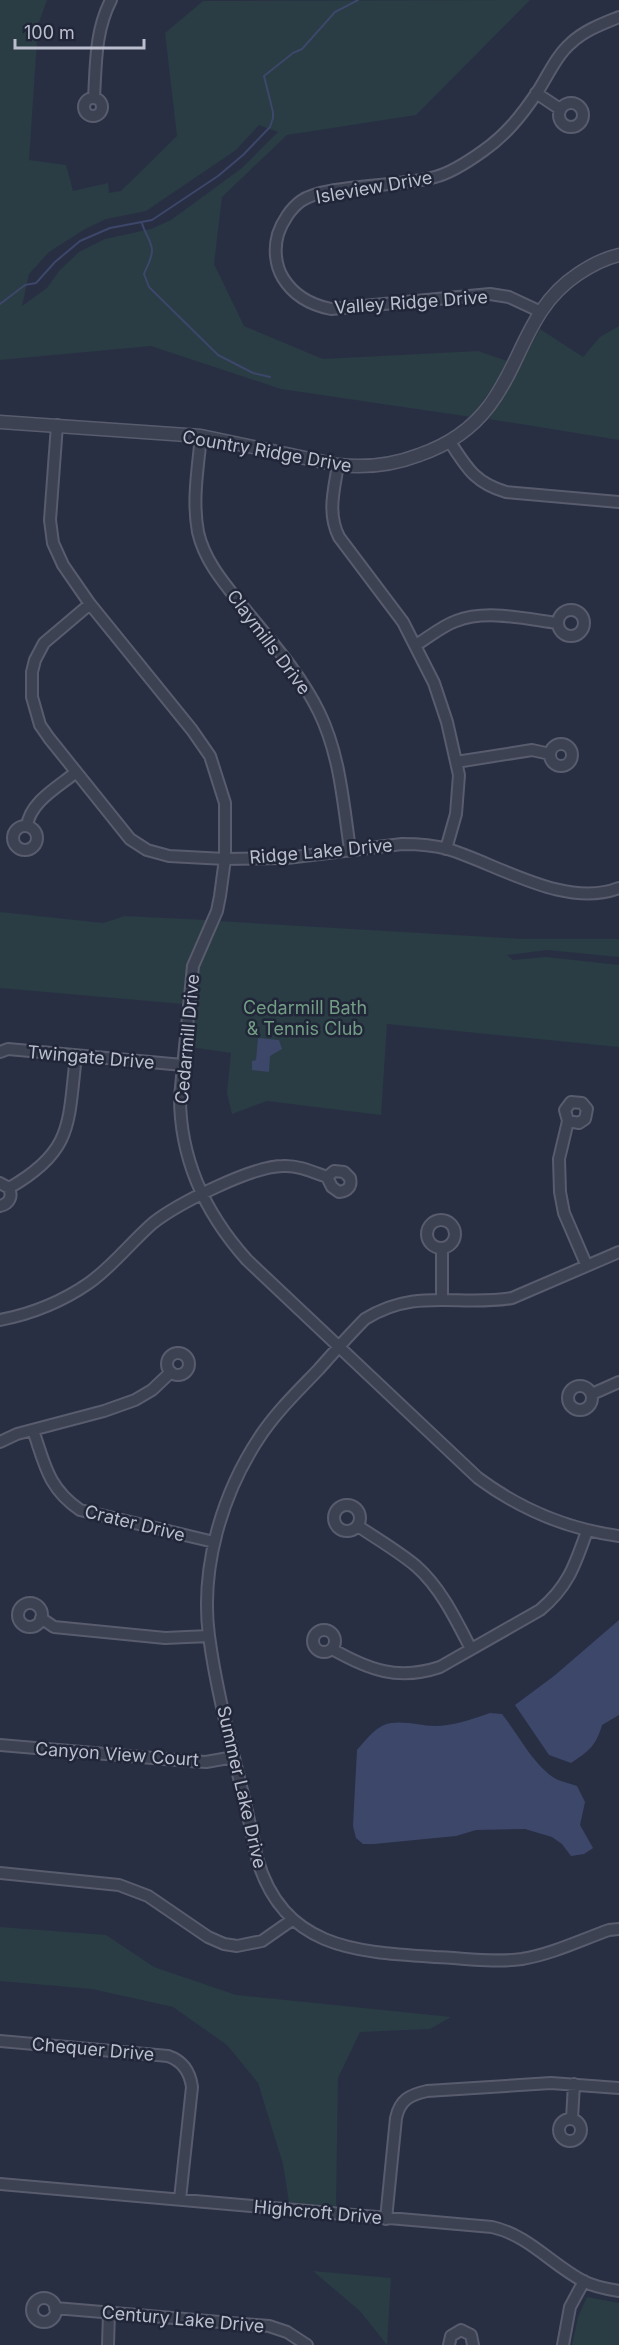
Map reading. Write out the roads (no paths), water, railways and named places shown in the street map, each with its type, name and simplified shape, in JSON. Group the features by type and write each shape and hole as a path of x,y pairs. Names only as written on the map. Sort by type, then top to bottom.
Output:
{"street":[{"path":"94,98 97,37 111,0"},
{"name":"Isleview Drive","path":"276,252 280,228 289,214 302,201 318,193 402,184 437,177 481,152 513,126 570,44 592,28 619,17"},
{"path":"536,93 560,109"},
{"name":"Valley Ridge Drive","path":"276,252 278,267 291,289 302,299 324,308 490,294 509,297 539,311"},
{"name":"Country Ridge Drive","path":"0,422 201,436 338,465 359,467 397,462 450,442 465,431 491,404 539,311 569,280 588,268 619,255"},
{"name":"Cedarmill Drive","path":"57,425 50,520 53,543 63,565 90,604 192,730 210,756 225,803 225,859 217,911 193,966 180,1107 183,1135 194,1177 203,1195 225,1235 247,1260 478,1478 500,1494 523,1506 587,1531 619,1536"},
{"name":"Claymills Drive","path":"201,436 196,493 199,532 204,549 227,586 290,664 319,712 336,758 350,849"},
{"path":"450,442 468,471 493,488 506,492 619,502"},
{"path":"338,465 331,512 335,528 350,552 382,592 416,645 434,683 459,775 459,794 446,849"},
{"name":"Ridge Lake Drive","path":"90,604 44,643 35,660 32,672 32,697 40,725 75,772 130,839 147,850 169,856 225,859 287,858 402,843 446,849 554,889 577,895 596,895 619,888"},
{"path":"416,645 452,622 463,618 503,617 557,623"},
{"path":"456,762 532,750 550,754"},
{"path":"27,826 29,815 36,806 75,772"},
{"name":"Twingate Drive","path":"0,1052 8,1049 183,1065"},
{"path":"0,1206 10,1200 4,1185 38,1169 60,1144 69,1110 76,1056"},
{"path":"568,1121 559,1159 560,1192 564,1213 586,1264"},
{"path":"0,1320 62,1299 88,1283 155,1222 203,1195 258,1170 272,1167 297,1167 327,1177"},
{"path":"442,1248 442,1299"},
{"name":"Summer Lake Drive","path":"619,1252 586,1264 512,1298 442,1299 400,1303 381,1309 365,1319 280,1410 247,1458 235,1483 214,1542 209,1581 209,1636 261,1874 271,1893 292,1920 325,1940 348,1948 374,1953 494,1960 531,1957 609,1930 619,1929"},
{"path":"0,1442 17,1434 135,1400 152,1390 171,1372"},
{"path":"592,1394 619,1382"},
{"name":"Crater Drive","path":"33,1430 51,1483 69,1503 80,1510 214,1542"},
{"path":"358,1526 415,1566 430,1580 471,1649"},
{"path":"332,1649 371,1669 410,1674 423,1673 440,1667 540,1610 560,1593 576,1564 587,1531"},
{"path":"41,1618 54,1627 165,1638 209,1636"},
{"name":"Canyon View Court","path":"0,1745 206,1762 234,1757"},
{"path":"0,1873 119,1885 148,1896 208,1937 224,1944 237,1946 262,1941 292,1920"},
{"name":"Chequer Drive","path":"0,2041 168,2056 183,2065 192,2087 180,2199"},
{"path":"386,2219 396,2118 398,2109 405,2099 426,2091 551,2083 619,2088"},
{"path":"572,2118 574,2084"},
{"name":"Highcroft Drive","path":"0,2184 492,2227 507,2231 527,2241 584,2281 603,2289 619,2291"},
{"path":"563,2345 570,2307 584,2281"},
{"name":"Century Lake Drive","path":"55,2308 269,2326 287,2332 307,2345"},
{"path":"108,2345 109,2313"},
{"path":"449,2345 451,2336 461,2330 471,2335 473,2345"}],"water":[{"path":"258,1038 279,1040 282,1049 270,1056 269,1072 252,1070 252,1061 256,1060"},
{"path":"619,1620 619,1715 602,1725 591,1747 571,1763 549,1755 515,1705 554,1676"},
{"path":"490,1713 502,1714 534,1759 549,1774 558,1780 577,1786 585,1802 580,1825 593,1848 584,1854 571,1856 562,1844 552,1837 525,1829 476,1830 456,1836 374,1844 363,1844 356,1838 353,1826 357,1750 373,1733 390,1723 442,1726"}],"waterway":[{"path":"0,304 25,285 36,283 55,262 80,241 110,228 152,220 218,176 243,155 270,127 273,118 264,76 293,53 302,49 335,12 358,0"},
{"path":"142,223 152,250 144,274 149,287 218,355 253,373 270,377"}],"park label":[{"name":"Cedarmill Bath & Tennis Club","path":"305,1017"}]}
